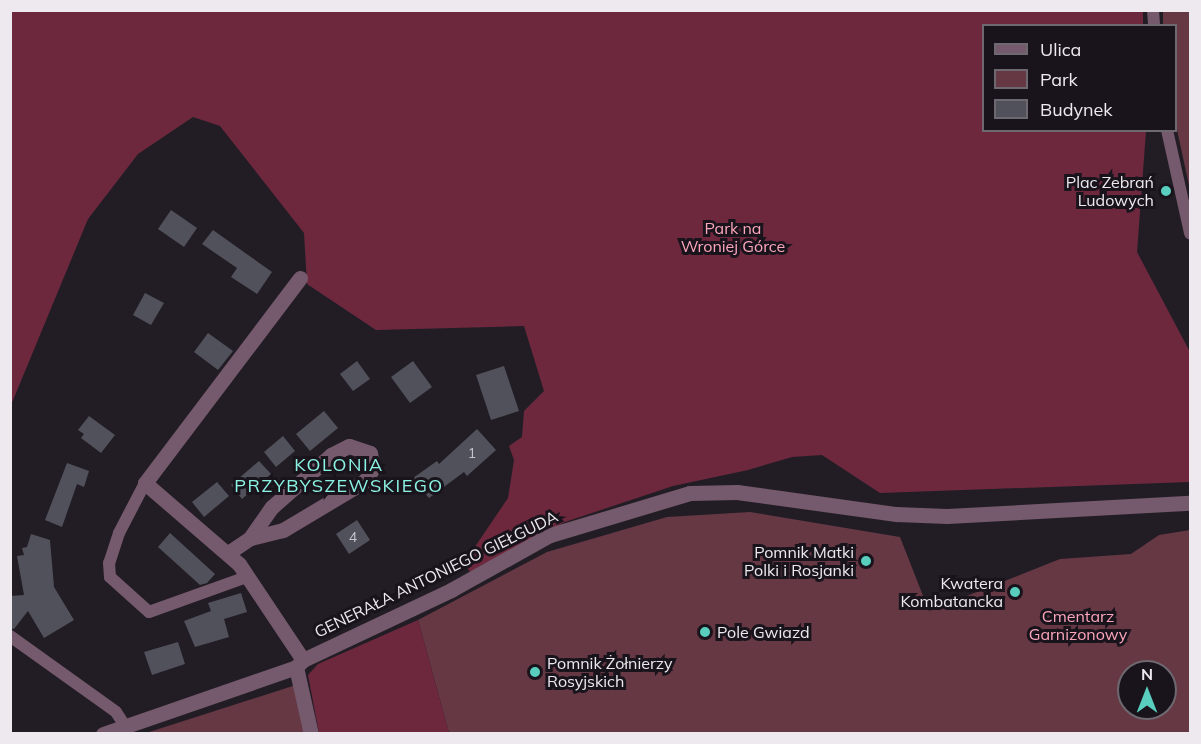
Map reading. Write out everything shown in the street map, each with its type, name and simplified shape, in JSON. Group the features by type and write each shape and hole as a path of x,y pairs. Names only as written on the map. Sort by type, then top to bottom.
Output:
{"street":[{"path":"300,278 145,483 228,553 247,577 300,664 311,734"},
{"path":"228,553 250,538 272,507 332,455 349,446 364,448 370,453 373,468 365,481 283,530 250,538"},
{"name":"GENERAŁA ANTONIEGO GIEŁGUDA","path":"103,734 300,664 451,590 550,535 704,491 947,516 1191,503"}],"lane":[{"path":"1167,132 1191,233"},
{"path":"145,483 109,563 110,577 149,612 247,577"},
{"path":"10,636 116,712 125,726"}],"green space":[{"name":"Park na Wroniej Górce","path":"11,11 1143,11 1143,24 982,24 982,132 1146,132 1137,252 1190,352 1190,482 880,493 822,455 792,457 748,470 673,486 565,522 470,572 464,563 508,498 514,460 509,446 522,437 524,411 544,391 524,326 376,330 307,284 304,233 220,126 193,117 138,154 88,219 11,405"},
{"path":"1163,11 1190,11 1190,190 1177,130 1177,24 1163,24"},
{"name":"Cmentarz Garnizonowy","path":"750,512 900,537 929,611 1060,559 1131,554 1159,535 1190,530 1190,733 449,733 418,620 547,552 667,517"},
{"path":"418,620 449,733 319,733 308,675 318,664"},
{"path":"299,684 308,734 143,734"}],"building":[{"path":"171,210 197,228 184,247 158,229"},
{"path":"213,230 272,272 257,294 231,277 237,268 202,244"},
{"path":"145,293 164,303 151,325 133,315"},
{"path":"208,333 233,351 218,370 194,352"},
{"path":"357,361 370,379 353,391 340,374"},
{"path":"413,361 432,387 410,403 391,377"},
{"path":"504,366 519,411 491,420 476,375"},
{"path":"324,411 338,428 310,451 296,434"},
{"path":"89,416 115,435 101,453 81,438 84,434 78,430"},
{"path":"477,429 496,450 467,476 464,472 429,498 413,478 437,461 439,464"},
{"path":"283,436 295,451 276,467 264,452"},
{"path":"259,461 271,474 242,499 231,485"},
{"path":"67,463 89,471 84,487 77,484 62,527 45,520"},
{"path":"217,482 229,496 204,517 192,502"},
{"path":"357,520 370,540 349,554 336,534"},
{"path":"170,533 215,574 207,583 200,585 158,547"},
{"path":"31,534 50,540 54,587 74,620 44,638 28,611 14,629 10,628 10,596 24,595 17,556 24,555 22,548 27,547"},
{"path":"241,593 247,612 224,619 229,637 195,647 184,621 211,611 208,603"},
{"path":"178,642 185,664 152,675 144,652"}],"place":[{"name":"Plac Zebrań Ludowych","path":"1166,191"},
{"name":"Pomnik Matki Polki i Rosjanki","path":"866,561"},
{"name":"Kwatera Kombatancka","path":"1015,592"},
{"name":"Pole Gwiazd","path":"705,632"},
{"name":"Pomnik Żołnierzy Rosyjskich","path":"535,672"}],"district":[{"name":"KOLONIA PRZYBYSZEWSKIEGO","path":"339,476"}]}
